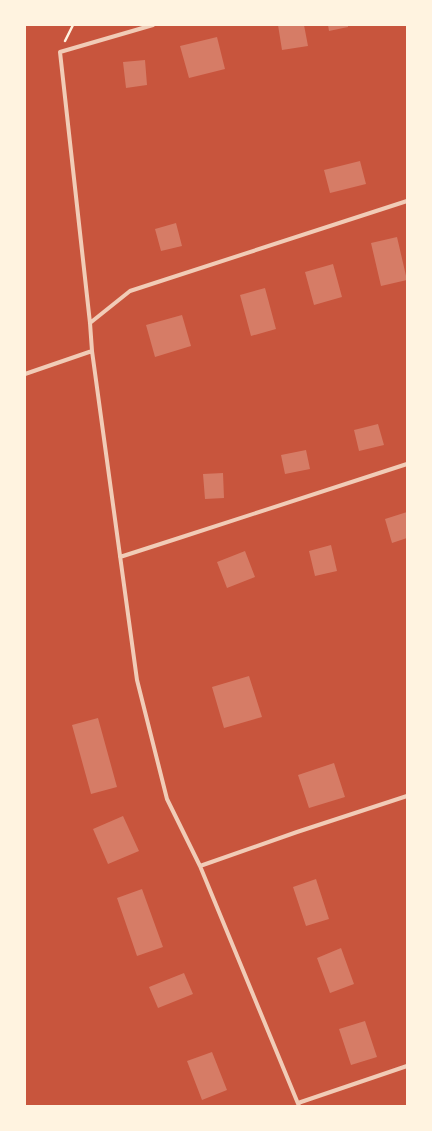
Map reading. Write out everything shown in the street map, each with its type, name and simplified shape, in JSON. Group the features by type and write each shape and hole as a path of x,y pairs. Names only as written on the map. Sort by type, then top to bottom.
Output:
{"street":[{"path":"153,25 60,52 92,351 137,680 167,799 200,866 299,1105 407,1066"},
{"path":"90,323 130,291 407,201"},
{"path":"25,374 92,351"},
{"path":"120,556 407,464"},
{"path":"200,866 407,796"}],"building":[{"path":"278,25 304,25 308,46 282,50"},
{"path":"328,25 348,25 348,27 329,31"},
{"path":"217,37 225,69 189,78 180,46"},
{"path":"145,60 147,85 126,88 123,62"},
{"path":"360,161 366,184 330,193 324,170"},
{"path":"176,223 182,246 161,251 155,229"},
{"path":"397,237 407,280 381,286 371,243"},
{"path":"333,264 342,297 314,305 305,272"},
{"path":"265,288 276,329 251,336 240,295"},
{"path":"182,315 191,346 155,357 146,325"},
{"path":"378,424 384,445 359,451 354,430"},
{"path":"306,450 310,469 285,474 281,455"},
{"path":"223,473 224,498 205,499 203,474"},
{"path":"407,512 407,538 392,543 385,519"},
{"path":"331,545 337,571 315,576 309,551"},
{"path":"245,551 255,577 227,588 217,562"},
{"path":"249,676 262,717 224,728 212,687"},
{"path":"98,718 117,787 91,794 72,725"},
{"path":"334,763 345,797 309,808 298,775"},
{"path":"123,816 139,851 108,864 93,829"},
{"path":"316,879 329,919 306,926 293,887"},
{"path":"142,889 163,947 137,956 117,898"},
{"path":"341,948 354,984 330,993 317,958"},
{"path":"184,973 193,994 158,1008 149,987"},
{"path":"365,1021 377,1057 351,1065 339,1029"},
{"path":"212,1052 227,1090 202,1100 187,1061"}]}
